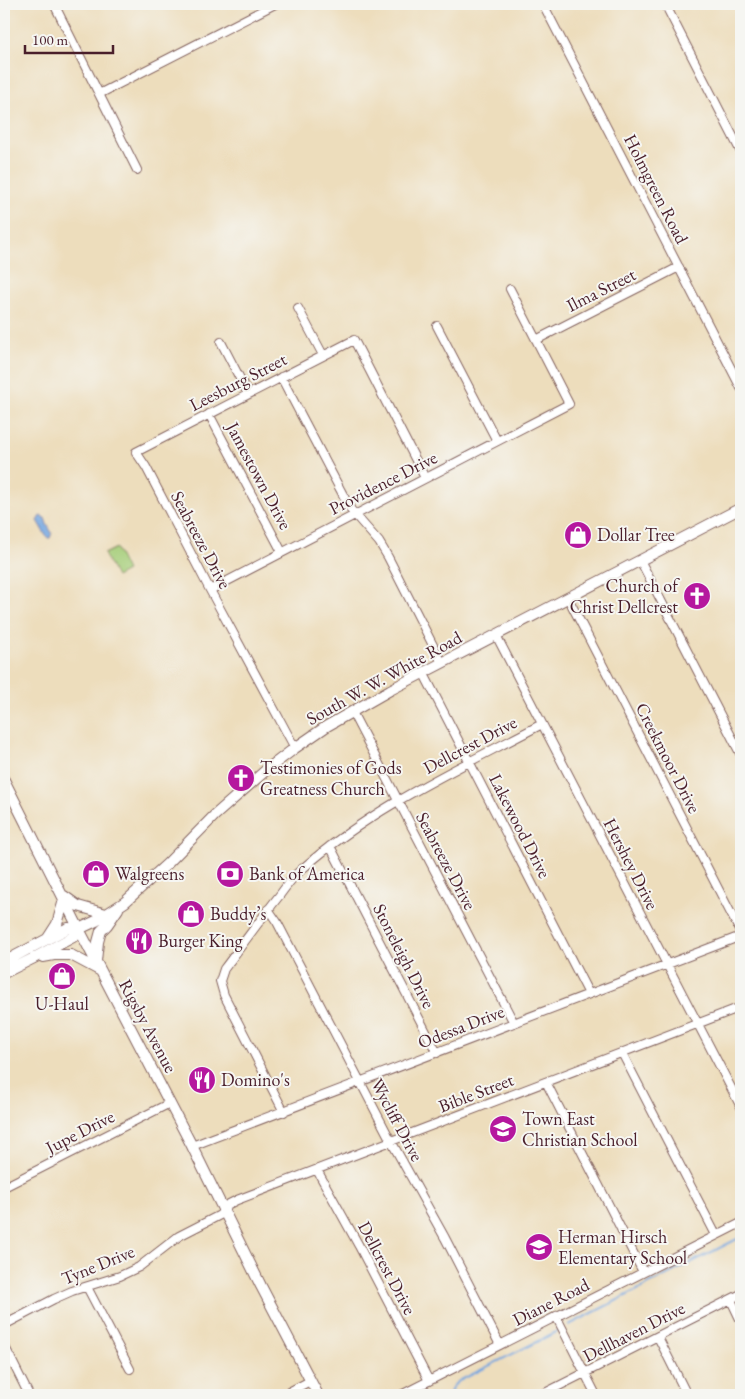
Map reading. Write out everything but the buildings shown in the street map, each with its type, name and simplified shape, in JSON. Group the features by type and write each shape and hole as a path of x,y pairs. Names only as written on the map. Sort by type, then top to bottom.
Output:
{"main road":[{"name":"South W. W. White Road","path":"4,962 36,953 73,937 79,930 121,904 137,892 220,810 265,771 327,726 423,672 741,508"},
{"name":"Rigsby Avenue","path":"4,780 62,897 170,1103 318,1395"},
{"path":"48,938 57,924 62,897 78,906 106,914"},
{"path":"96,961 101,931 121,904"},
{"name":"South W. W. White Road","path":"4,973 36,953 48,938 68,928 79,930"},
{"path":"36,953 71,954 101,971"}],"street":[{"path":"54,4 137,170"},
{"path":"99,94 275,4"},
{"name":"Holmgreen Road","path":"543,4 741,388"},
{"path":"665,4 741,152"},
{"name":"Ilma Street","path":"536,340 679,267"},
{"path":"510,289 536,340"},
{"path":"298,308 323,356"},
{"path":"438,326 497,441"},
{"name":"Leesburg Street","path":"136,452 354,340 425,478"},
{"name":"Providence Drive","path":"210,590 569,404 536,340"},
{"path":"221,342 248,394"},
{"path":"281,377 354,515 379,542 388,557 442,663"},
{"name":"Jamestown Drive","path":"209,414 282,552"},
{"name":"Seabreeze Drive","path":"136,452 146,467 295,748"},
{"path":"640,560 741,755"},
{"name":"Creekmoor Drive","path":"568,598 741,934"},
{"name":"Hershey Drive","path":"496,635 741,1107"},
{"name":"Lakewood Drive","path":"423,672 590,994"},
{"name":"Seabreeze Drive","path":"352,712 514,1023"},
{"name":"Dellcrest Drive","path":"284,1112 224,995 220,981 224,969 268,909 300,870 330,846 398,800 542,724"},
{"name":"Stoneleigh Drive","path":"330,846 437,1053"},
{"name":"Wycliff Drive","path":"268,909 277,922 500,1345"},
{"name":"Odessa Drive","path":"192,1146 666,965 741,934"},
{"name":"Bible Street","path":"224,1211 227,1205 237,1200 741,1007"},
{"path":"622,1053 716,1235"},
{"path":"546,1082 643,1272"},
{"name":"Jupe Drive","path":"4,1188 170,1103"},
{"name":"Dellcrest Drive","path":"317,1170 429,1381"},
{"name":"Tyne Drive","path":"4,1325 54,1299 120,1276 139,1267 179,1236 220,1215 224,1211"},
{"name":"Diane Road","path":"401,1395 741,1223"},
{"path":"86,1287 130,1369"},
{"name":"Dellhaven Drive","path":"541,1395 741,1294"},
{"path":"730,1300 741,1321"},
{"path":"556,1316 596,1395"},
{"path":"658,1336 687,1395"},
{"path":"4,1346 29,1395"},
{"path":"283,1395 310,1381"}],"green space":[{"path":"116,548 127,571 116,577 104,554"}],"water":[{"path":"40,516 45,518 52,533 50,538 47,537 37,521"}],"waterway":[{"path":"569,1325 741,1237"},
{"path":"451,1395 451,1389 459,1381 558,1331"}],"place":[{"name":"Dollar Tree","path":"578,535"},
{"name":"Church of Christ Dellcrest","path":"697,596"},
{"name":"Testimonies of Gods Greatness Church","path":"241,778"},
{"name":"Walgreens","path":"96,874"},
{"name":"Bank of America","path":"230,874"},
{"name":"Buddy’s","path":"191,914"},
{"name":"Burger King","path":"139,941"},
{"name":"U-Haul","path":"62,976"},
{"name":"Domino's","path":"202,1080"},
{"name":"Town East Christian School","path":"503,1129"},
{"name":"Herman Hirsch Elementary School","path":"539,1247"}]}
